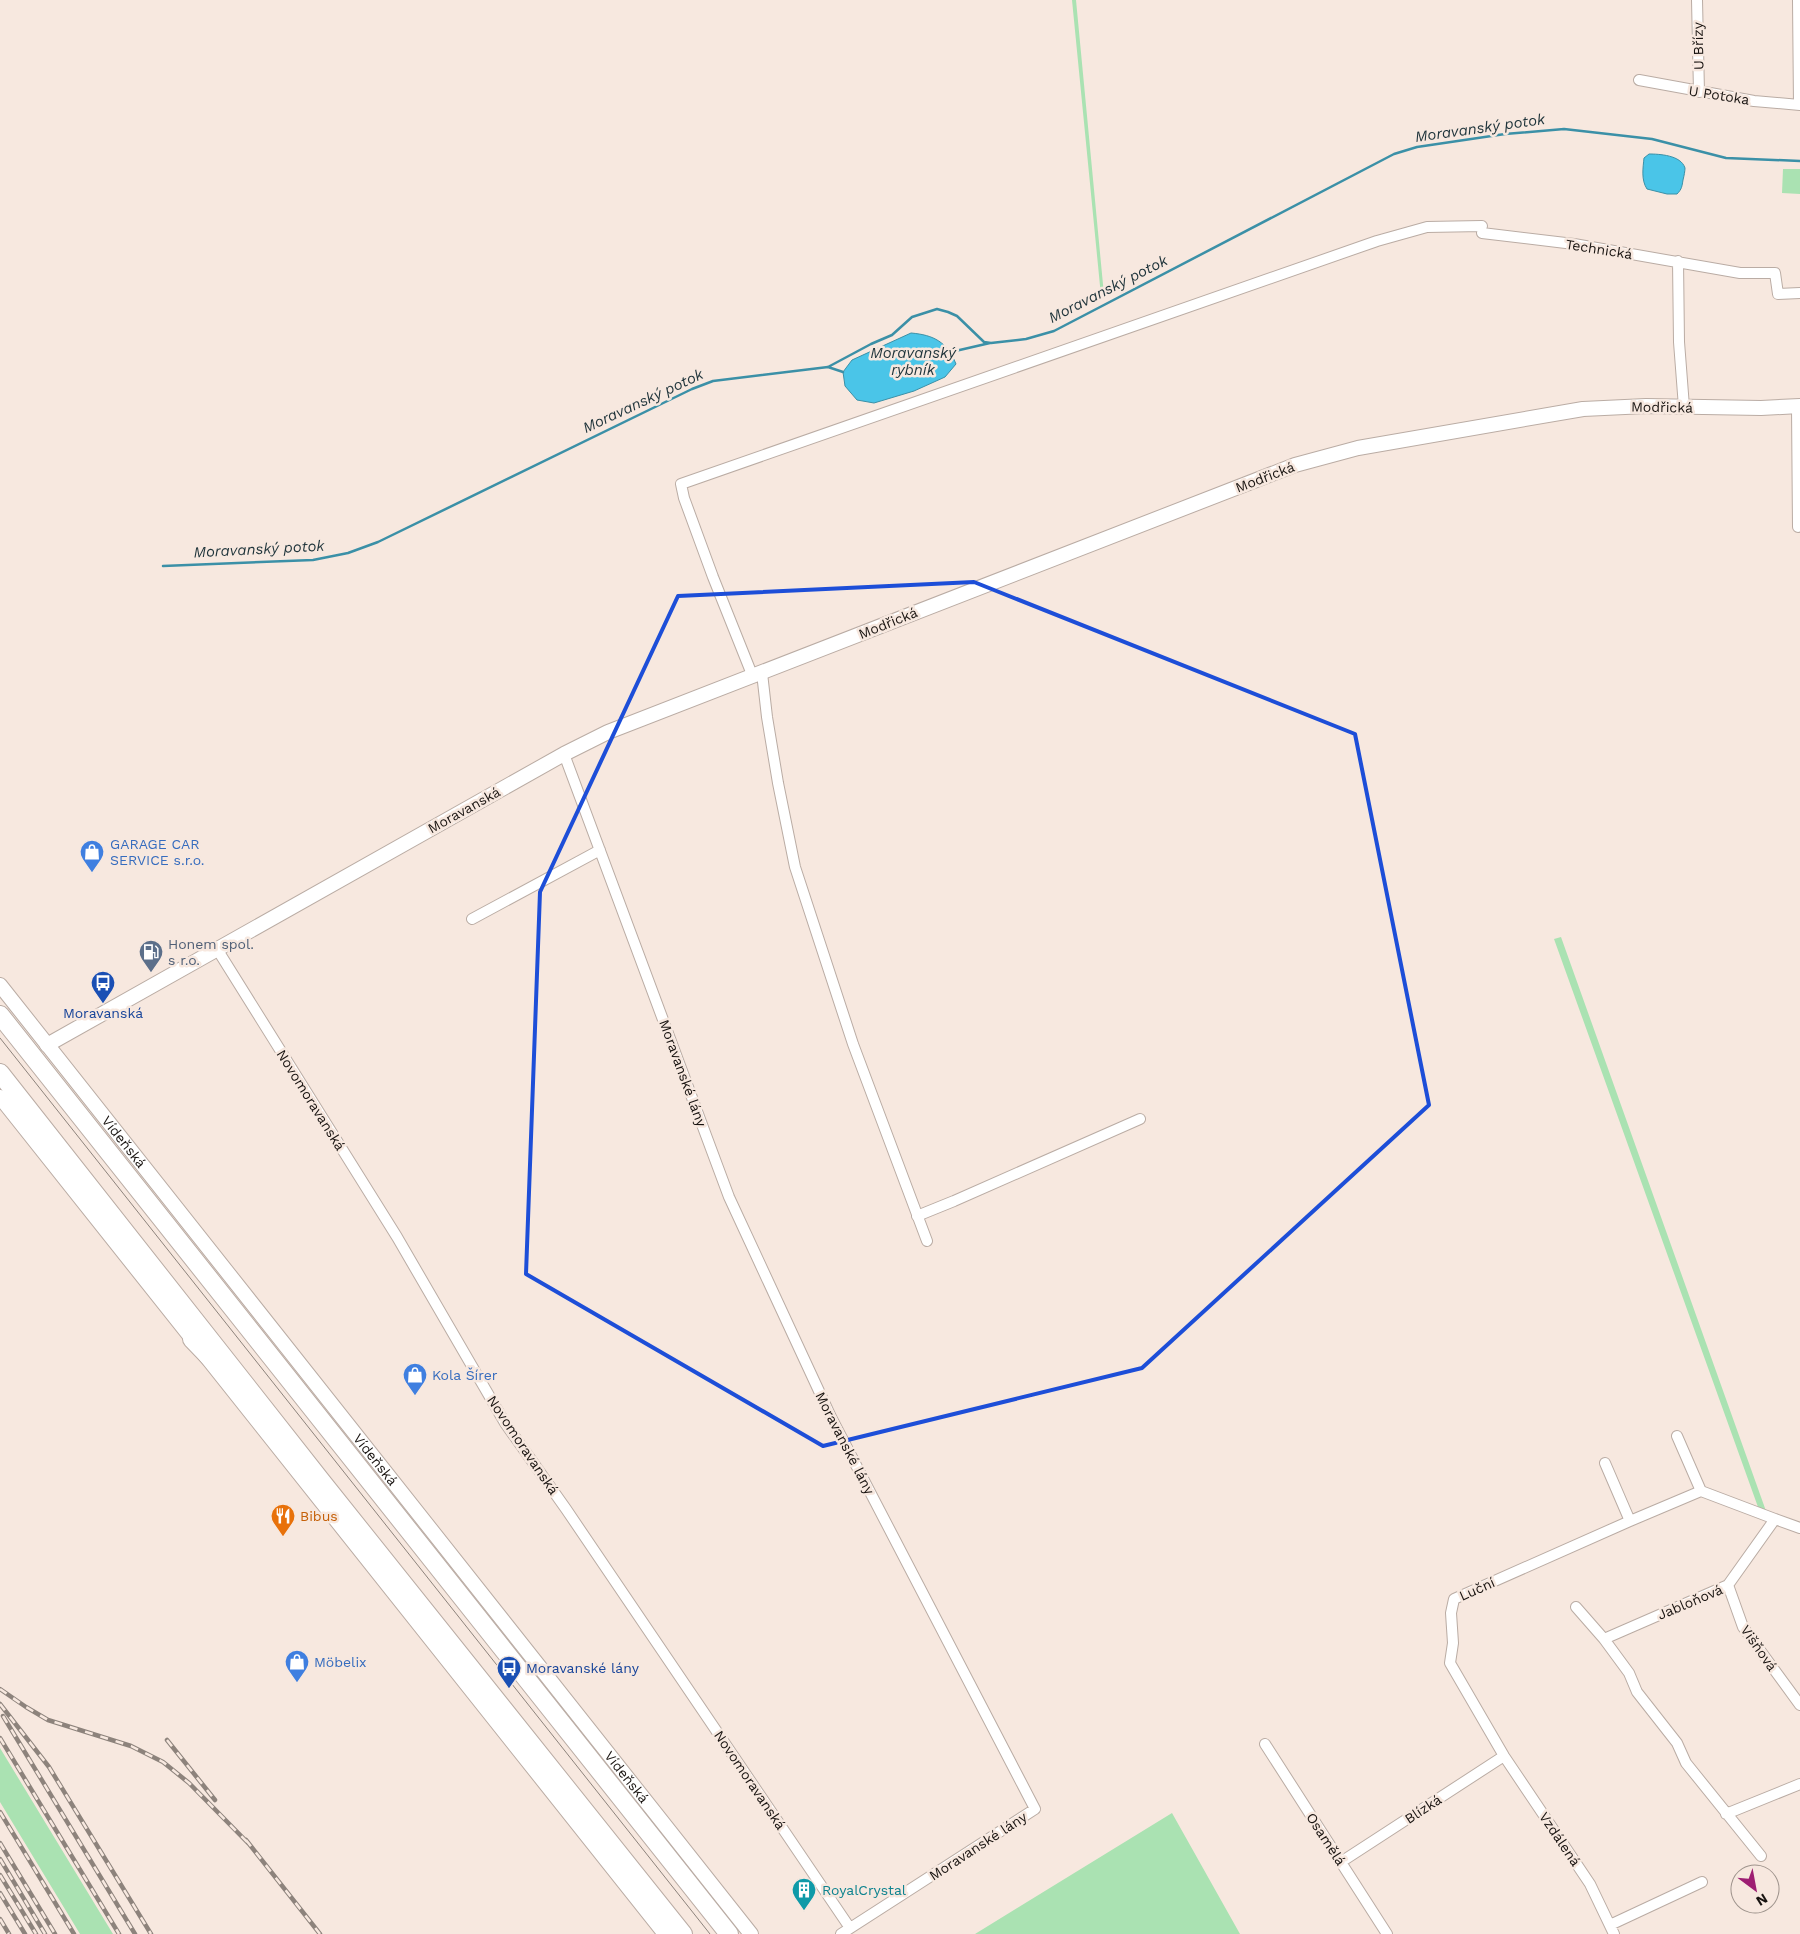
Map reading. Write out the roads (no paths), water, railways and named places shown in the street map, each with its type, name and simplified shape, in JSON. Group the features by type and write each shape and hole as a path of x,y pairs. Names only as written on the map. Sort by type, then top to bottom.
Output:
{"highway":[{"name":"Vídeňská","path":"0,1015 728,1934"},
{"path":"0,1073 322,1482 683,1934"},
{"path":"192,1339 234,1381 269,1424 322,1482"}],"street":[{"name":"U Břízy","path":"1697,0 1699,92"},
{"path":"1798,0 1800,105"},
{"name":"U Potoka","path":"1639,80 1699,92 1778,104 1800,105"},
{"name":"Technická","path":"757,675 710,568 684,498 681,484 1377,241 1427,227 1482,229 1740,273 1775,273 1778,294 1800,293"},
{"path":"1678,261 1679,342 1684,407"},
{"name":"Modřická","path":"757,675 1295,465 1358,448 1583,409 1623,406 1798,407 1798,527"},
{"path":"757,675 767,717 795,868 853,1044 927,1241"},
{"name":"Moravanská","path":"47,1045 564,754 608,732 757,675"},
{"name":"Moravanské lány","path":"564,754 729,1197 831,1417 1035,1809 841,1934"},
{"path":"472,919 600,850"},
{"name":"Novomoravanská","path":"217,949 396,1237 505,1422 850,1928"},
{"name":"Vídeňská","path":"0,986 751,1934"},
{"path":"0,1097 664,1934"},
{"path":"918,1216 954,1202 1140,1119"},
{"path":"1677,1436 1701,1492 1800,1528"},
{"path":"1605,1464 1630,1521"},
{"name":"Luční","path":"1504,1756 1450,1663 1453,1644 1451,1613 1454,1600 1630,1521 1701,1492"},
{"name":"Jabloňová","path":"1604,1639 1728,1585 1775,1519"},
{"name":"Višňová","path":"1728,1585 1743,1627 1800,1705"},
{"path":"1576,1607 1604,1639 1629,1673 1637,1692 1677,1743 1686,1763 1761,1856"},
{"name":"Osamělá","path":"1265,1744 1387,1934"},
{"name":"Blízká","path":"1341,1862 1504,1756"},
{"name":"Vzdálená","path":"1504,1756 1590,1884 1612,1929 1702,1882"},
{"path":"1726,1814 1800,1784"}],"water":[{"path":"1649,154 1669,156 1683,164 1685,168 1682,187 1677,194 1667,194 1647,189 1643,178 1643,170 1644,158"},
{"name":"Moravanský rybník","path":"911,333 939,341 948,350 956,364 945,377 914,391 874,403 857,400 845,386 843,372 852,360"}],"waterway":[{"name":"Moravanský potok","path":"163,566 313,560 348,553 378,542 692,389 713,381 828,367 892,335 912,317 937,309 957,316 984,342 1026,339 1054,331 1394,154 1417,147 1505,134 1564,129 1652,139 1726,158 1800,161"},
{"path":"951,352 990,343"},
{"path":"828,367 843,372"}],"tram line":[{"path":"0,1038 710,1934"}],"railway":[{"path":"0,1689 48,1720 131,1746 163,1762 189,1783 250,1845"},
{"path":"0,1704 49,1767 151,1934"},
{"path":"3,1716 135,1934"},
{"path":"0,1738 119,1934"},
{"path":"167,1740 215,1800"},
{"path":"0,1812 74,1934"},
{"path":"246,1840 320,1934"},
{"path":"0,1843 55,1934"},
{"path":"0,1859 45,1934"},
{"path":"0,1875 36,1934"},
{"path":"0,1893 25,1934"},
{"path":"0,1919 9,1934"}],"place":[{"name":"GARAGE CAR SERVICE s.r.o.","path":"92,873"},
{"name":"Honem spol. s r.o.","path":"151,973"},
{"name":"Moravanská","path":"103,1004"},
{"name":"Kola Šírer","path":"415,1396"},
{"name":"Bibus","path":"283,1537"},
{"name":"Möbelix","path":"297,1683"},
{"name":"Moravanské lány","path":"509,1689"},
{"name":"RoyalCrystal","path":"804,1911"}]}
